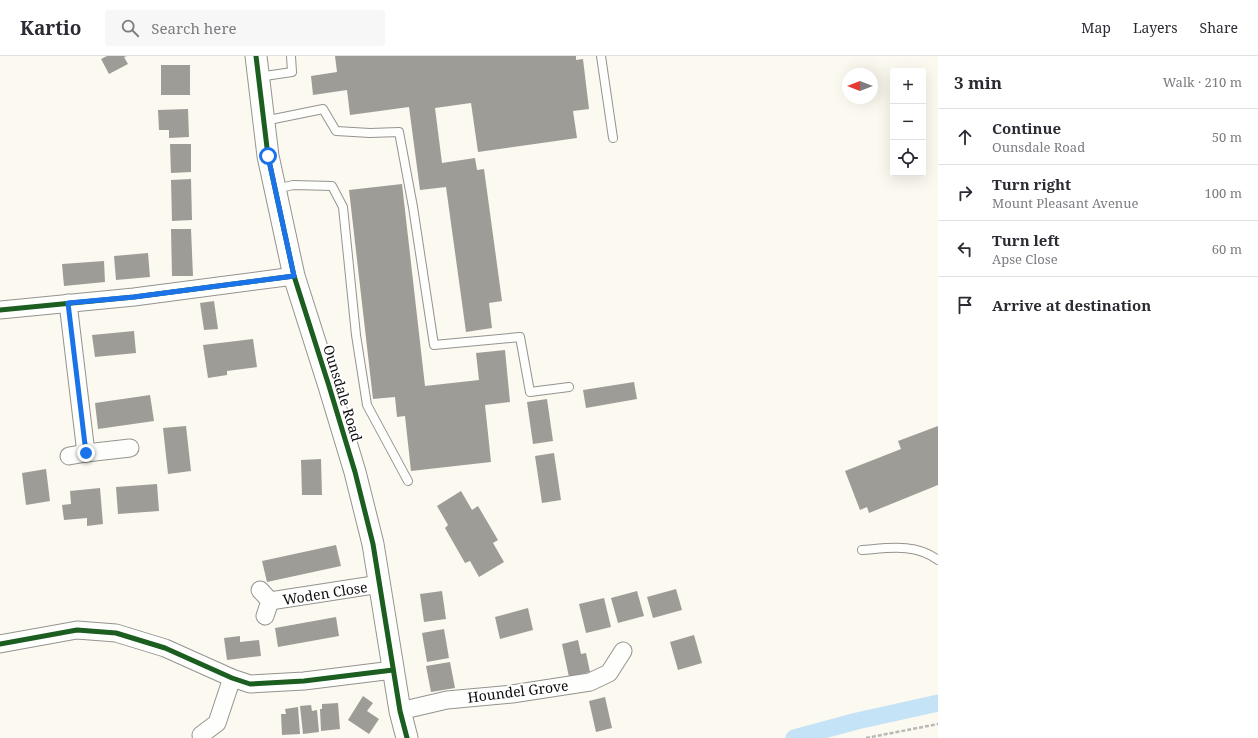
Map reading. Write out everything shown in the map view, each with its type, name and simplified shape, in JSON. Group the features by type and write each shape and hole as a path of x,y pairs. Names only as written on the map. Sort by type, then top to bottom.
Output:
{"street":[{"name":"Ounsdale Road","path":"256,56 268,156 294,276 330,386 355,472 373,544 400,711 407,738"},
{"path":"0,310 134,297 294,276"},
{"path":"68,303 86,453"},
{"path":"69,456 130,448"},
{"name":"Woden Close","path":"265,602 380,584"},
{"path":"0,644 77,630 116,633 165,648 232,678 250,684 304,681 393,670"},
{"name":"Houndel Grove","path":"400,711 447,700 512,694 590,682 610,673 623,651"},
{"path":"202,735 217,722 232,678"}],"lane":[{"path":"258,77 292,72 291,56"},
{"path":"601,56 613,138"},
{"path":"263,122 323,109 336,131 370,133 399,132 413,207 434,345 520,337 530,392 569,387"},
{"path":"275,189 293,186 332,186 343,207 356,336 367,405 408,481"},
{"path":"862,550 915,548 938,560"}],"path":[{"path":"866,738 938,724"}],"building":[{"path":"107,56 127,56 124,57 128,64 109,74 101,59"},
{"path":"335,56 576,56 576,60 583,59 589,109 573,111 577,138 478,152 471,103 435,108 442,163 475,158 477,170 484,169 502,301 489,303 492,328 466,332 446,187 420,190 409,107 350,115 347,90 313,95 311,76 337,72"},
{"path":"161,65 190,65 190,95 161,95"},
{"path":"188,109 189,137 169,138 169,130 159,130 158,110"},
{"path":"170,144 191,144 191,172 171,173"},
{"path":"191,179 192,220 172,221 171,180"},
{"path":"402,184 425,386 479,380 476,353 505,350 510,402 485,405 491,462 411,471 405,416 397,417 395,397 373,399 349,190"},
{"path":"171,229 191,229 193,276 172,276"},
{"path":"148,253 150,277 116,280 114,256"},
{"path":"104,261 105,282 64,286 62,264"},
{"path":"214,301 218,329 204,330 200,303"},
{"path":"134,331 136,353 95,357 92,335"},
{"path":"253,339 257,367 227,371 227,375 208,378 203,345"},
{"path":"634,382 637,399 586,408 583,390"},
{"path":"150,395 154,421 98,429 95,403"},
{"path":"547,399 553,441 533,444 527,402"},
{"path":"186,426 191,471 168,474 163,428"},
{"path":"938,426 938,485 869,513 867,507 860,510 845,471 901,449 898,441"},
{"path":"554,453 561,500 542,503 535,456"},
{"path":"321,459 322,495 302,495 301,460"},
{"path":"46,469 50,501 26,505 22,473"},
{"path":"157,484 159,511 118,514 116,487"},
{"path":"100,488 103,524 87,526 87,518 64,520 62,505 71,504 70,491"},
{"path":"461,491 472,510 478,506 498,540 493,543 504,562 479,577 470,561 465,563 445,528 448,525 437,506"},
{"path":"336,545 341,566 267,582 262,561"},
{"path":"676,589 682,610 653,618 647,597"},
{"path":"442,591 446,619 424,622 420,594"},
{"path":"637,591 644,616 618,623 611,598"},
{"path":"604,598 611,627 586,633 579,604"},
{"path":"528,608 533,630 500,639 495,617"},
{"path":"336,617 339,636 278,647 275,628"},
{"path":"444,629 449,658 427,662 422,633"},
{"path":"694,635 702,663 678,670 670,642"},
{"path":"240,636 240,642 259,640 261,656 227,660 224,638"},
{"path":"578,640 581,654 586,653 590,672 569,677 562,644"},
{"path":"450,662 455,688 431,692 426,666"},
{"path":"363,696 373,703 367,711 379,719 369,734 348,720"},
{"path":"605,697 612,728 596,732 589,701"},
{"path":"338,703 340,729 321,731 320,709 322,709 322,704"},
{"path":"311,705 312,711 317,710 319,732 303,734 300,706"},
{"path":"298,707 300,734 282,735 281,714 286,714 285,709"}],"waterway":[{"path":"794,738 857,721 938,703"}],"cycle path":[{"path":"256,56 268,156 294,276 355,472 373,544 400,711 407,738"},
{"path":"0,310 134,297 294,276"},
{"path":"0,644 77,630 116,633 165,648 232,678 250,684 304,681 393,670"}],"route":[{"path":"86,453 68,303 134,297 294,276 268,156"}]}
